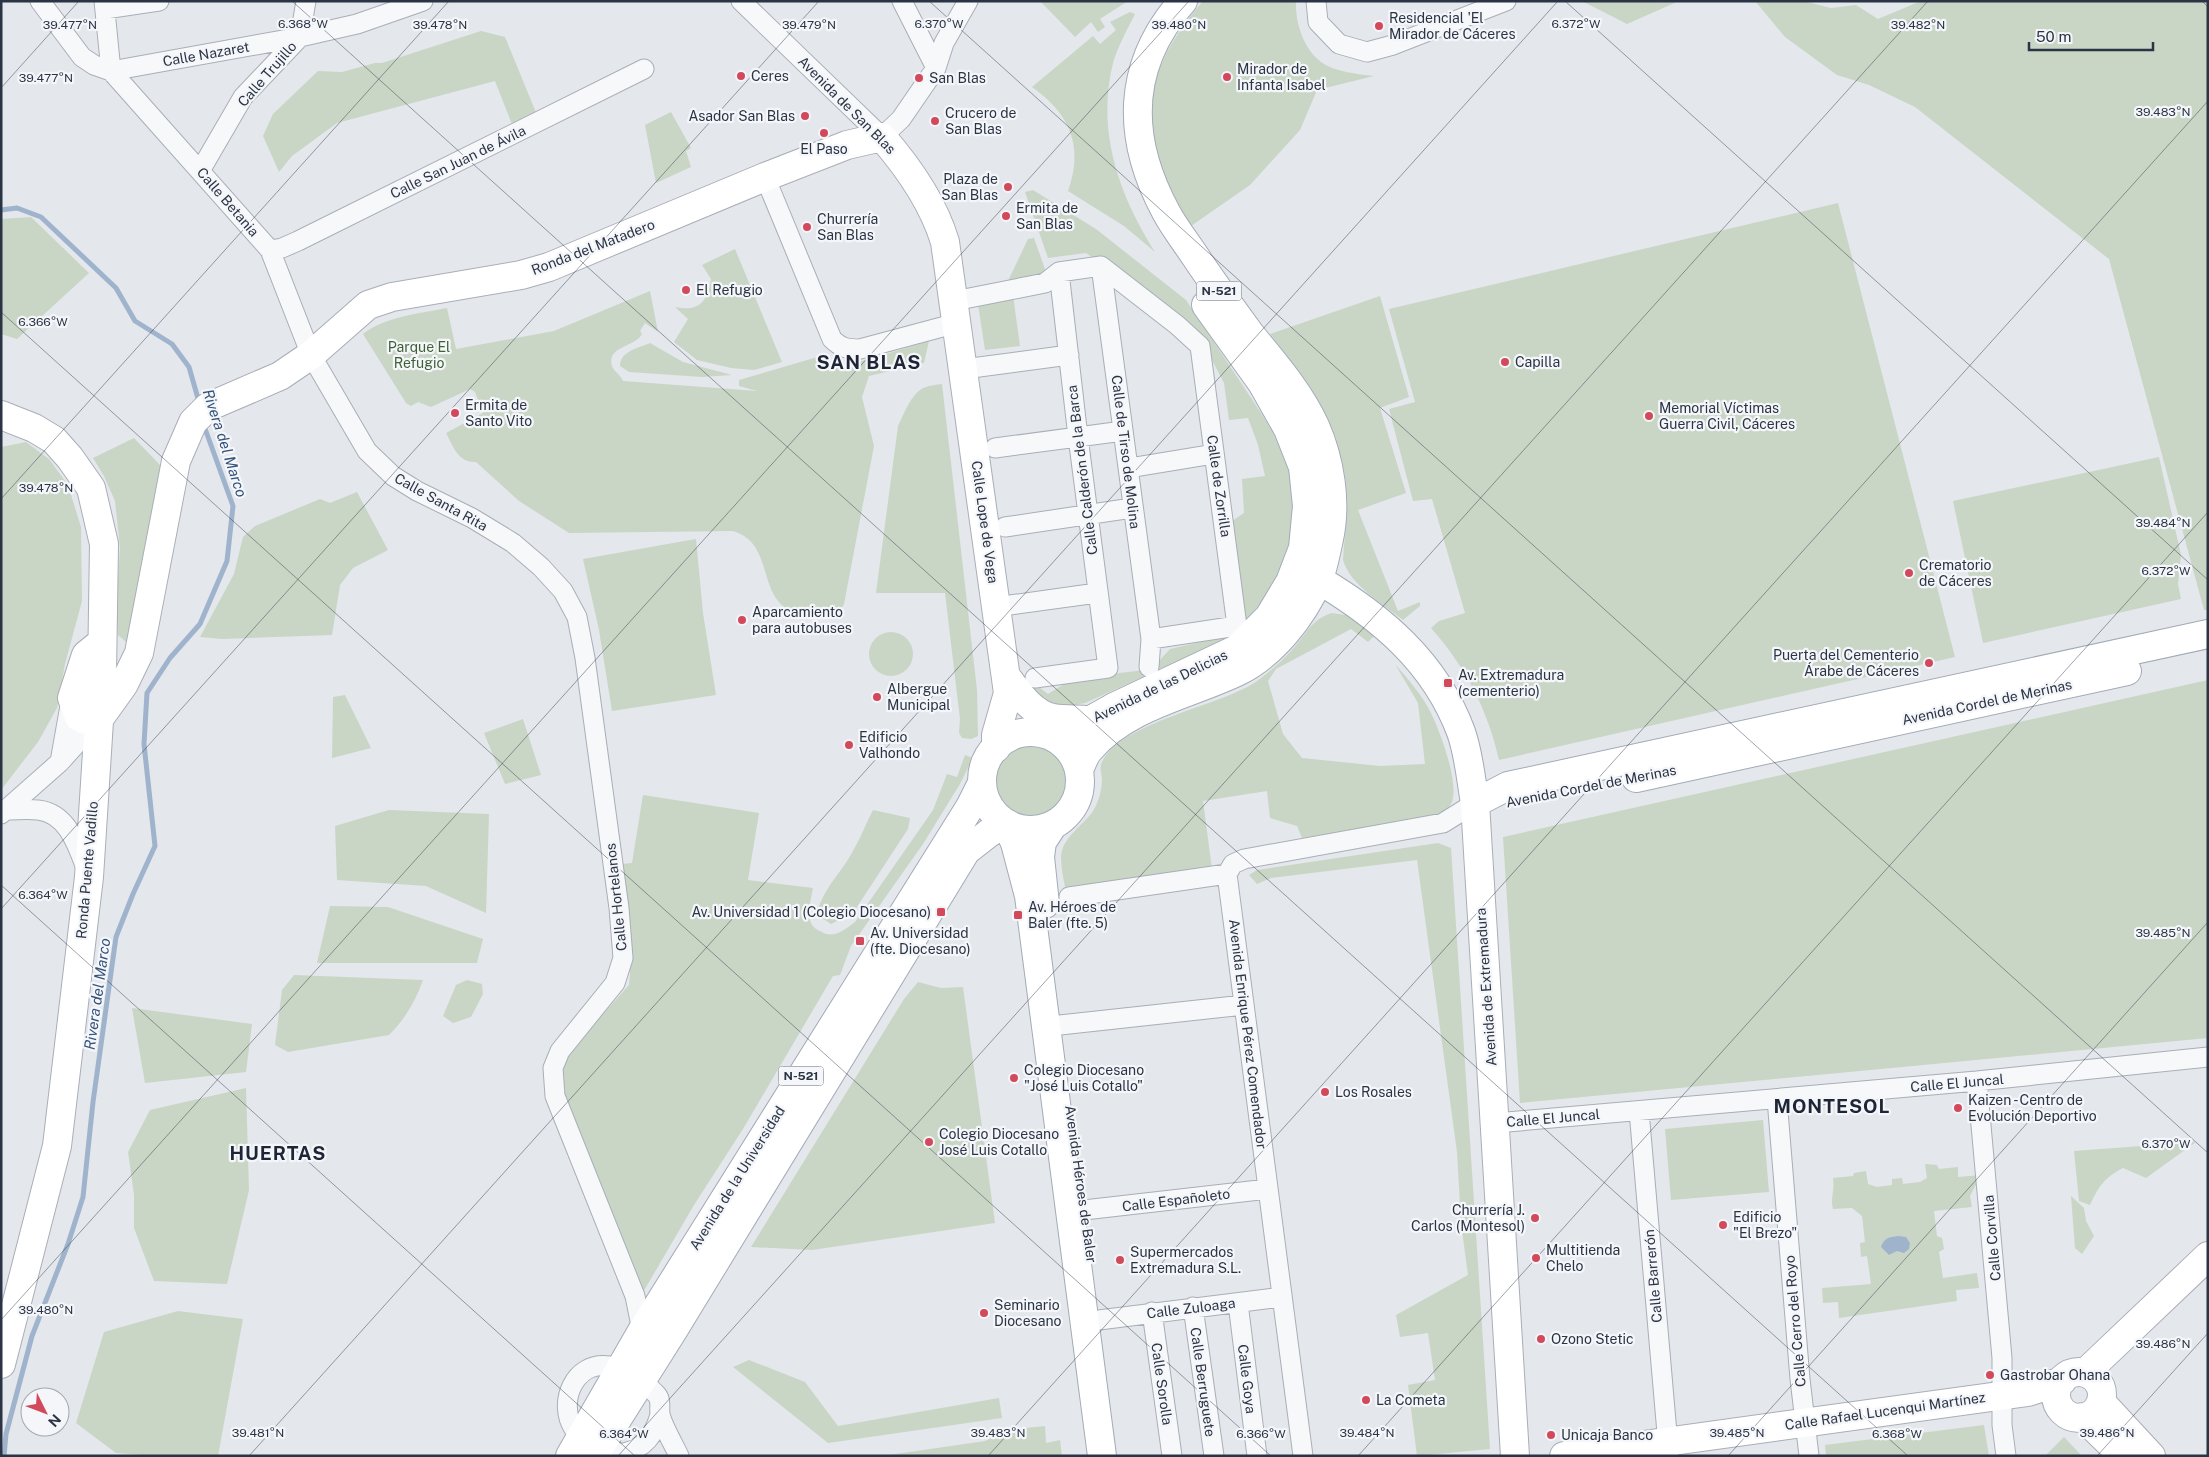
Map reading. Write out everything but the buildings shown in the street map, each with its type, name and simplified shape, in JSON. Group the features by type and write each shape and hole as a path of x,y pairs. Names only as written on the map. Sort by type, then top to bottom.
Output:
{"main road":[{"name":"Avenida de las Delicias","path":"1079,770 1099,725 1269,617 1290,582 1303,548 1308,506 1303,467 1288,429 1262,383 1193,286 1148,218 1131,172 1122,130 1124,83 1133,50 1149,15 1161,1"},
{"name":"Avenida de las Delicias","path":"1042,734 1128,719 1168,699 1240,670 1262,655 1286,633 1306,604 1319,580 1330,537 1332,499 1327,457 1314,424 1288,381 1229,305 1166,214 1152,184 1139,143 1138,101 1145,60 1167,20 1183,1"},
{"name":"Ronda del Matadero","path":"311,355 368,305 392,298 521,275 549,267 847,145 882,138"},
{"name":"Avenida de San Blas","path":"882,138 901,159 930,203 939,223 962,307 964,369"},
{"name":"Ronda Puente Vadillo","path":"1,1364 57,1146 89,877 98,720 124,650 176,461 200,415 280,376 311,355"},
{"name":"Calle Lope de Vega","path":"964,369 1007,684 1020,718 1026,725 1042,734"},
{"name":"Ronda Puente Vadillo","path":"1,414 34,428 54,440 70,458 91,488 104,544 124,650"},
{"path":"1237,638 1278,623 1300,589 1319,580 1309,558 1316,511 1312,490 1303,467"},
{"name":"Avenida de Extremadura","path":"1319,580 1350,599 1399,638 1425,666 1446,699 1462,734 1475,803 1515,1456"},
{"name":"Avenida Cordel de Merinas","path":"1475,803 1508,786 2208,634"},
{"path":"124,650 124,684 98,720 85,720 79,717 72,698 86,655 124,650"},
{"name":"Avenida Cordel de Merinas","path":"1475,803 1513,804 2208,654"},
{"name":"Calle Lope de Vega","path":"1007,684 1038,711 1050,717 1099,725"},
{"name":"Calle Lope de Vega","path":"996,748 996,735 1007,684"},
{"path":"1016,734 1042,734 1062,743 1073,755 1079,770 1078,796 1068,813 1052,825 1037,830 1021,829 1006,823 994,813 986,799 982,783 984,768 991,753 1002,741 1016,734"},
{"name":"Avenida de la Universidad","path":"600,1450 630,1376 642,1331 970,807 982,783"},
{"name":"Avenida de la Universidad","path":"630,1376 966,851 989,833 1006,823"},
{"name":"Avenida Héroes de Baler","path":"1006,823 1015,842 1030,906 1102,1456"},
{"name":"Avenida Héroes de Baler","path":"1052,825 1042,842 1040,857 1060,1025 1117,1456"},
{"path":"954,870 986,853 1009,859 1022,871"},
{"path":"2086,1390 2208,1256"},
{"path":"2086,1390 2208,1272"},
{"path":"2086,1390 2123,1456"},
{"path":"2086,1390 2151,1456"},
{"name":"Calle Rafael Lucenqui Martínez","path":"1564,1456 1668,1449 1804,1423 2015,1393 2086,1390"}],"street":[{"path":"40,1 82,57 94,65 112,71 104,5 159,1"},
{"path":"300,37 306,1"},
{"name":"Calle Trujillo","path":"200,171 243,97 300,37 357,24 424,1"},
{"name":"Avenida de San Blas","path":"742,1 882,138"},
{"path":"902,1 936,68"},
{"path":"882,138 901,119 936,68 944,43 968,1"},
{"path":"1316,1 1318,22 1339,44 1367,52 1393,45 1506,1"},
{"name":"Calle Nazaret","path":"112,71 300,37"},
{"name":"Calle San Juan de Ávila","path":"270,250 290,245 644,69"},
{"name":"Calle Betania","path":"112,71 270,250 311,355"},
{"path":"765,177 832,339 837,345 846,350 860,349 962,307 1045,283 1060,272 1101,266"},
{"name":"Calle de Zorrilla","path":"1101,266 1178,325 1200,346 1237,638"},
{"name":"Calle de Tirso de Molina","path":"1101,266 1151,639 1149,667"},
{"name":"Calle Calderón de la Barca","path":"1036,678 1108,668 1078,437 1060,272"},
{"name":"Calle Santa Rita","path":"311,355 367,451 393,476 417,491 472,518 513,542"},
{"path":"964,369 1069,355"},
{"path":"995,448 1123,430"},
{"path":"1128,468 1214,454"},
{"path":"1005,527 1132,508"},
{"name":"Calle Hortelanos","path":"513,542 563,591 577,617 585,658 619,908 623,958 615,983 560,1051 553,1068 555,1096 635,1296 642,1331"},
{"path":"996,607 1098,593"},
{"path":"1151,639 1237,638"},
{"path":"60,762 72,698"},
{"path":"4,812 60,762 98,720"},
{"path":"1068,897 1227,874 1233,864 1244,858 1443,823 1475,803"},
{"path":"4,812 38,810 58,818 71,833 89,877"},
{"name":"Avenida Enrique Pérez Comendador","path":"1227,874 1303,1456"},
{"path":"1060,1025 1244,1005"},
{"name":"Calle El Juncal","path":"1496,1123 1978,1081 2208,1057"},
{"name":"Calle Corvilla","path":"1978,1081 2002,1358 2015,1393 2006,1456"},
{"name":"Calle Cerro del Royo","path":"1777,1099 1804,1423 1809,1456"},
{"name":"Calle Barrerón","path":"1639,1111 1668,1449"},
{"name":"Calle Españoleto","path":"1084,1210 1268,1189"},
{"name":"Calle Zuloaga","path":"1099,1320 1282,1297"},
{"name":"Calle Goya","path":"1238,1303 1257,1456"},
{"name":"Calle Berruguete","path":"1193,1308 1214,1456"},
{"name":"Calle Sorolla","path":"1152,1312 1172,1456"},
{"path":"630,1376 657,1394 661,1404 660,1415 679,1456"},
{"name":"Avenida de la Universidad","path":"600,1450 635,1450 646,1443 656,1429 660,1415"}],"green space":[{"path":"1040,1 1128,1 1100,19 1105,27 1098,32 1091,22 1075,37"},
{"path":"1203,1 1296,1 1301,34 1309,50 1321,62 1346,72 1374,76 1317,90 1300,130 1250,185 1191,226 1173,194 1160,164 1153,137 1150,110 1154,84 1164,58 1180,31"},
{"path":"1582,1 1679,1 1627,24"},
{"path":"1755,1 1803,1 1831,8 1856,5 1878,19 1921,1 2208,1 2208,610 2204,610 2109,259 1915,107 1869,85 1837,75 1785,37"},
{"path":"1130,12 1135,14 1115,57 1108,88 1109,138 1121,185 1142,230 1155,252 1124,226 1068,191 1073,175 1074,160 1074,145 1070,132 1056,108 1032,87 1093,36 1100,44 1116,30 1110,22"},
{"path":"481,31 505,37 537,115 513,127 495,81 337,123 292,156 279,172 263,136 273,114 318,71 342,72 375,63 382,63"},
{"path":"671,112 691,148 686,151 691,167 656,183 645,125"},
{"path":"1033,190 1096,229 1186,300 1279,443 1290,469 1293,498 1290,540 1274,585 1243,626 1232,521 1244,513 1242,479 1265,476 1258,445 1248,418 1229,420 1224,383 1202,341 1157,302 1086,253 1048,258 1025,192"},
{"path":"1838,203 1955,657 1499,760 1489,724 1474,689 1465,673 1431,628 1439,621 1465,613 1432,499 1413,501 1389,409 1415,402 1389,309"},
{"path":"31,217 89,273 17,339 1,334 1,219"},
{"path":"1034,238 1047,275 1007,283 1028,239"},
{"path":"735,249 782,362 754,370 731,368 697,360 674,342 688,319 675,307 691,308 701,304 707,294 711,279 702,265"},
{"name":"Parque El Refugio","path":"650,291 658,332 645,323 640,331 642,334 639,338 613,354 611,359 612,366 623,381 757,391 739,386 739,380 821,356 839,368 929,341 924,363 869,376 862,397 874,446 844,604 833,615 826,617 806,616 795,613 783,606 774,596 755,547 746,538 733,531 569,533 519,501 476,462 465,460 457,453 446,433 483,413 475,392 470,389 431,407 418,402 411,406 406,403 363,334 392,319 447,308 456,349 554,331"},
{"path":"1013,295 1020,346 985,350 978,304"},
{"path":"1380,296 1409,397 1380,408 1406,493 1358,510 1398,611 1420,602 1420,606 1403,620 1360,586 1347,569 1343,560 1347,495 1339,450 1321,409 1297,371 1270,334"},
{"path":"650,343 683,362 732,375 702,377 629,372 620,366 623,357 627,353"},
{"path":"942,384 977,690 978,736 971,739 962,738 959,733 960,719 945,593 876,593 898,426 909,404 921,389"},
{"path":"134,438 162,467 131,642 127,643 118,635 116,613 120,547 115,501 104,476 93,458"},
{"path":"26,442 49,459 68,485 81,527 82,601 65,664 57,708 38,742 1,790 1,447"},
{"path":"2159,457 2181,555 2178,584 2181,599 1983,643 1953,501"},
{"path":"357,492 388,550 353,568 340,585 332,635 222,639 200,637 234,574 243,537 255,526 320,499 330,503"},
{"path":"696,539 703,613 716,695 612,711 599,630 583,559"},
{"path":"1332,613 1351,616 1374,636 1368,642 1351,629 1276,669 1268,681 1283,734 1302,758 1380,766 1425,764 1418,703 1395,664 1423,699 1438,730 1448,757 1453,784 1453,796 1449,807 1441,813 1428,817 1302,838 1297,826 1270,818 1267,791 1203,801 1212,869 1065,887 1061,864 1062,850 1065,843 1093,811 1100,795 1101,764 1114,747 1130,735 1151,725 1254,683 1274,668 1287,655 1313,624"},
{"path":"1238,631 1212,647 1159,669 1158,662 1170,649 1200,642 1206,636"},
{"path":"891,632 903,636 909,642 913,654 909,666 903,672 891,676 879,672 873,666 869,654 873,642 879,636"},
{"path":"1144,670 1145,676 1085,703 1062,707 1046,702 1034,691 1026,674 1030,673 1035,684 1048,694 1072,679"},
{"path":"2208,680 2208,1038 1520,1103 1503,837"},
{"path":"345,695 371,748 332,758 333,697"},
{"path":"523,719 541,775 505,784 484,733"},
{"path":"1031,744 1052,750 1062,760 1068,781 1062,802 1052,812 1031,818 1010,812 1000,802 994,781 1000,760 1010,750"},
{"path":"965,755 973,758 960,784 923,844 851,946 840,975 833,976 743,1129 694,1205 642,1294 564,1094 563,1071 571,1050 629,985 627,893 622,864 632,863 643,795 759,813 748,880 813,888 809,912 811,924 816,929 829,935 843,931 855,922 933,810 947,774 957,777"},
{"path":"389,810 489,814 486,913 426,886 337,880 335,826"},
{"path":"873,810 910,818 908,829 853,913 831,924 822,918 818,910 821,901 850,857"},
{"path":"1438,843 1451,848 1490,1449 1417,1456 1408,1385 1435,1380 1428,1333 1400,1337 1396,1315 1468,1275 1461,1223 1457,1152 1417,860 1271,878 1257,884 1249,875 1257,870"},
{"path":"330,906 388,907 483,939 477,963 317,963"},
{"path":"294,975 423,980 409,1010 389,1035 288,1052 275,1045 282,990"},
{"path":"467,980 482,984 483,994 471,1017 453,1023 443,1016 456,985"},
{"path":"918,982 941,988 963,987 995,1223 812,1250 751,1247 904,999"},
{"path":"132,1008 252,1024 246,1072 145,1083"},
{"path":"246,1088 249,1190 227,1284 154,1281 134,1228 134,1195 128,1152 150,1110"},
{"path":"1763,1120 1769,1192 1671,1200 1665,1129"},
{"path":"2196,1142 2146,1178 2123,1168 2111,1175 2103,1183 2090,1205 2079,1201 2074,1151"},
{"path":"1925,1164 1937,1165 1939,1169 1958,1167 1958,1177 1981,1175 1970,1196 1972,1207 1934,1211 1937,1236 1942,1238 1944,1249 1939,1252 1943,1278 1977,1273 1979,1288 1956,1290 1957,1301 1839,1318 1838,1302 1823,1303 1822,1288 1871,1284 1867,1256 1861,1257 1860,1243 1865,1242 1862,1216 1852,1208 1833,1209 1833,1178 1853,1176 1854,1173 1866,1171 1868,1184 1877,1187 1892,1185 1892,1179 1902,1178 1903,1184 1920,1182 1927,1178"},
{"path":"2071,1196 2084,1208 2086,1221 2094,1236 2082,1254 2075,1248"},
{"path":"178,1311 243,1319 218,1456 156,1456 116,1453 76,1423 104,1332"},
{"path":"749,1360 805,1382 838,1426 999,1398 1002,1418 828,1443 733,1367"},
{"path":"1984,1425 1989,1456 1826,1456 1825,1445"},
{"path":"1045,1426 1046,1443 1060,1440 1062,1456 882,1456 985,1441 1007,1430"},
{"path":"2064,1437 2082,1456 2045,1456"}],"water":[{"path":"1906,1237 1910,1243 1909,1249 1904,1253 1897,1251 1889,1255 1881,1247 1882,1244 1887,1238"}],"waterway":[{"name":"Rivera del Marco","path":"1,210 17,208 41,217 116,288 135,321 172,344 189,367 199,402"},
{"name":"Rivera del Marco","path":"4,1456 6,1434 32,1336 68,1244 83,1197 93,1102 116,937 155,846 144,744 147,693 170,658 200,624 227,561 233,506 203,423"}],"place":[{"name":"Residencial 'El Mirador de Cáceres","path":"1379,26"},
{"name":"Ceres","path":"741,76"},
{"name":"Mirador de Infanta Isabel","path":"1227,77"},
{"name":"San Blas","path":"919,78"},
{"name":"Asador San Blas","path":"805,116"},
{"name":"Crucero de San Blas","path":"935,121"},
{"name":"El Paso","path":"824,133"},
{"name":"Plaza de San Blas","path":"1008,187"},
{"name":"Ermita de San Blas","path":"1006,216"},
{"name":"Churrería San Blas","path":"807,227"},
{"name":"El Refugio","path":"686,290"},
{"name":"Capilla","path":"1505,362"},
{"name":"Ermita de Santo Vito","path":"455,413"},
{"name":"Memorial Víctimas Guerra Civil, Cáceres","path":"1649,416"},
{"name":"Crematorio de Cáceres","path":"1909,573"},
{"name":"Aparcamiento para autobuses","path":"742,620"},
{"name":"Puerta del Cementerio Árabe de Cáceres","path":"1929,663"},
{"name":"Av. Extremadura (cementerio)","path":"1448,683"},
{"name":"Albergue Municipal","path":"877,697"},
{"name":"Edificio Valhondo","path":"849,745"},
{"name":"Av. Universidad 1 (Colegio Diocesano)","path":"941,912"},
{"name":"Av. Héroes de Baler (fte. 5)","path":"1018,915"},
{"name":"Av. Universidad (fte. Diocesano)","path":"860,941"},
{"name":"Colegio Diocesano \"José Luis Cotallo\"","path":"1014,1078"},
{"name":"Los Rosales","path":"1325,1092"},
{"name":"Kaizen - Centro de Evolución Deportivo","path":"1958,1108"},
{"name":"Colegio Diocesano José Luis Cotallo","path":"929,1142"},
{"name":"Churrería J. Carlos (Montesol)","path":"1535,1218"},
{"name":"Edificio \"El Brezo\"","path":"1723,1225"},
{"name":"Multitienda Chelo","path":"1536,1258"},
{"name":"Supermercados Extremadura S.L.","path":"1120,1260"},
{"name":"Seminario Diocesano","path":"984,1313"},
{"name":"Ozono Stetic","path":"1541,1339"},
{"name":"Gastrobar Ohana","path":"1990,1375"},
{"name":"La Cometa","path":"1366,1400"},
{"name":"Unicaja Banco","path":"1551,1435"}],"district":[{"name":"SAN BLAS","path":"869,362"},
{"name":"MONTESOL","path":"1832,1106"},
{"name":"HUERTAS","path":"278,1153"}]}
